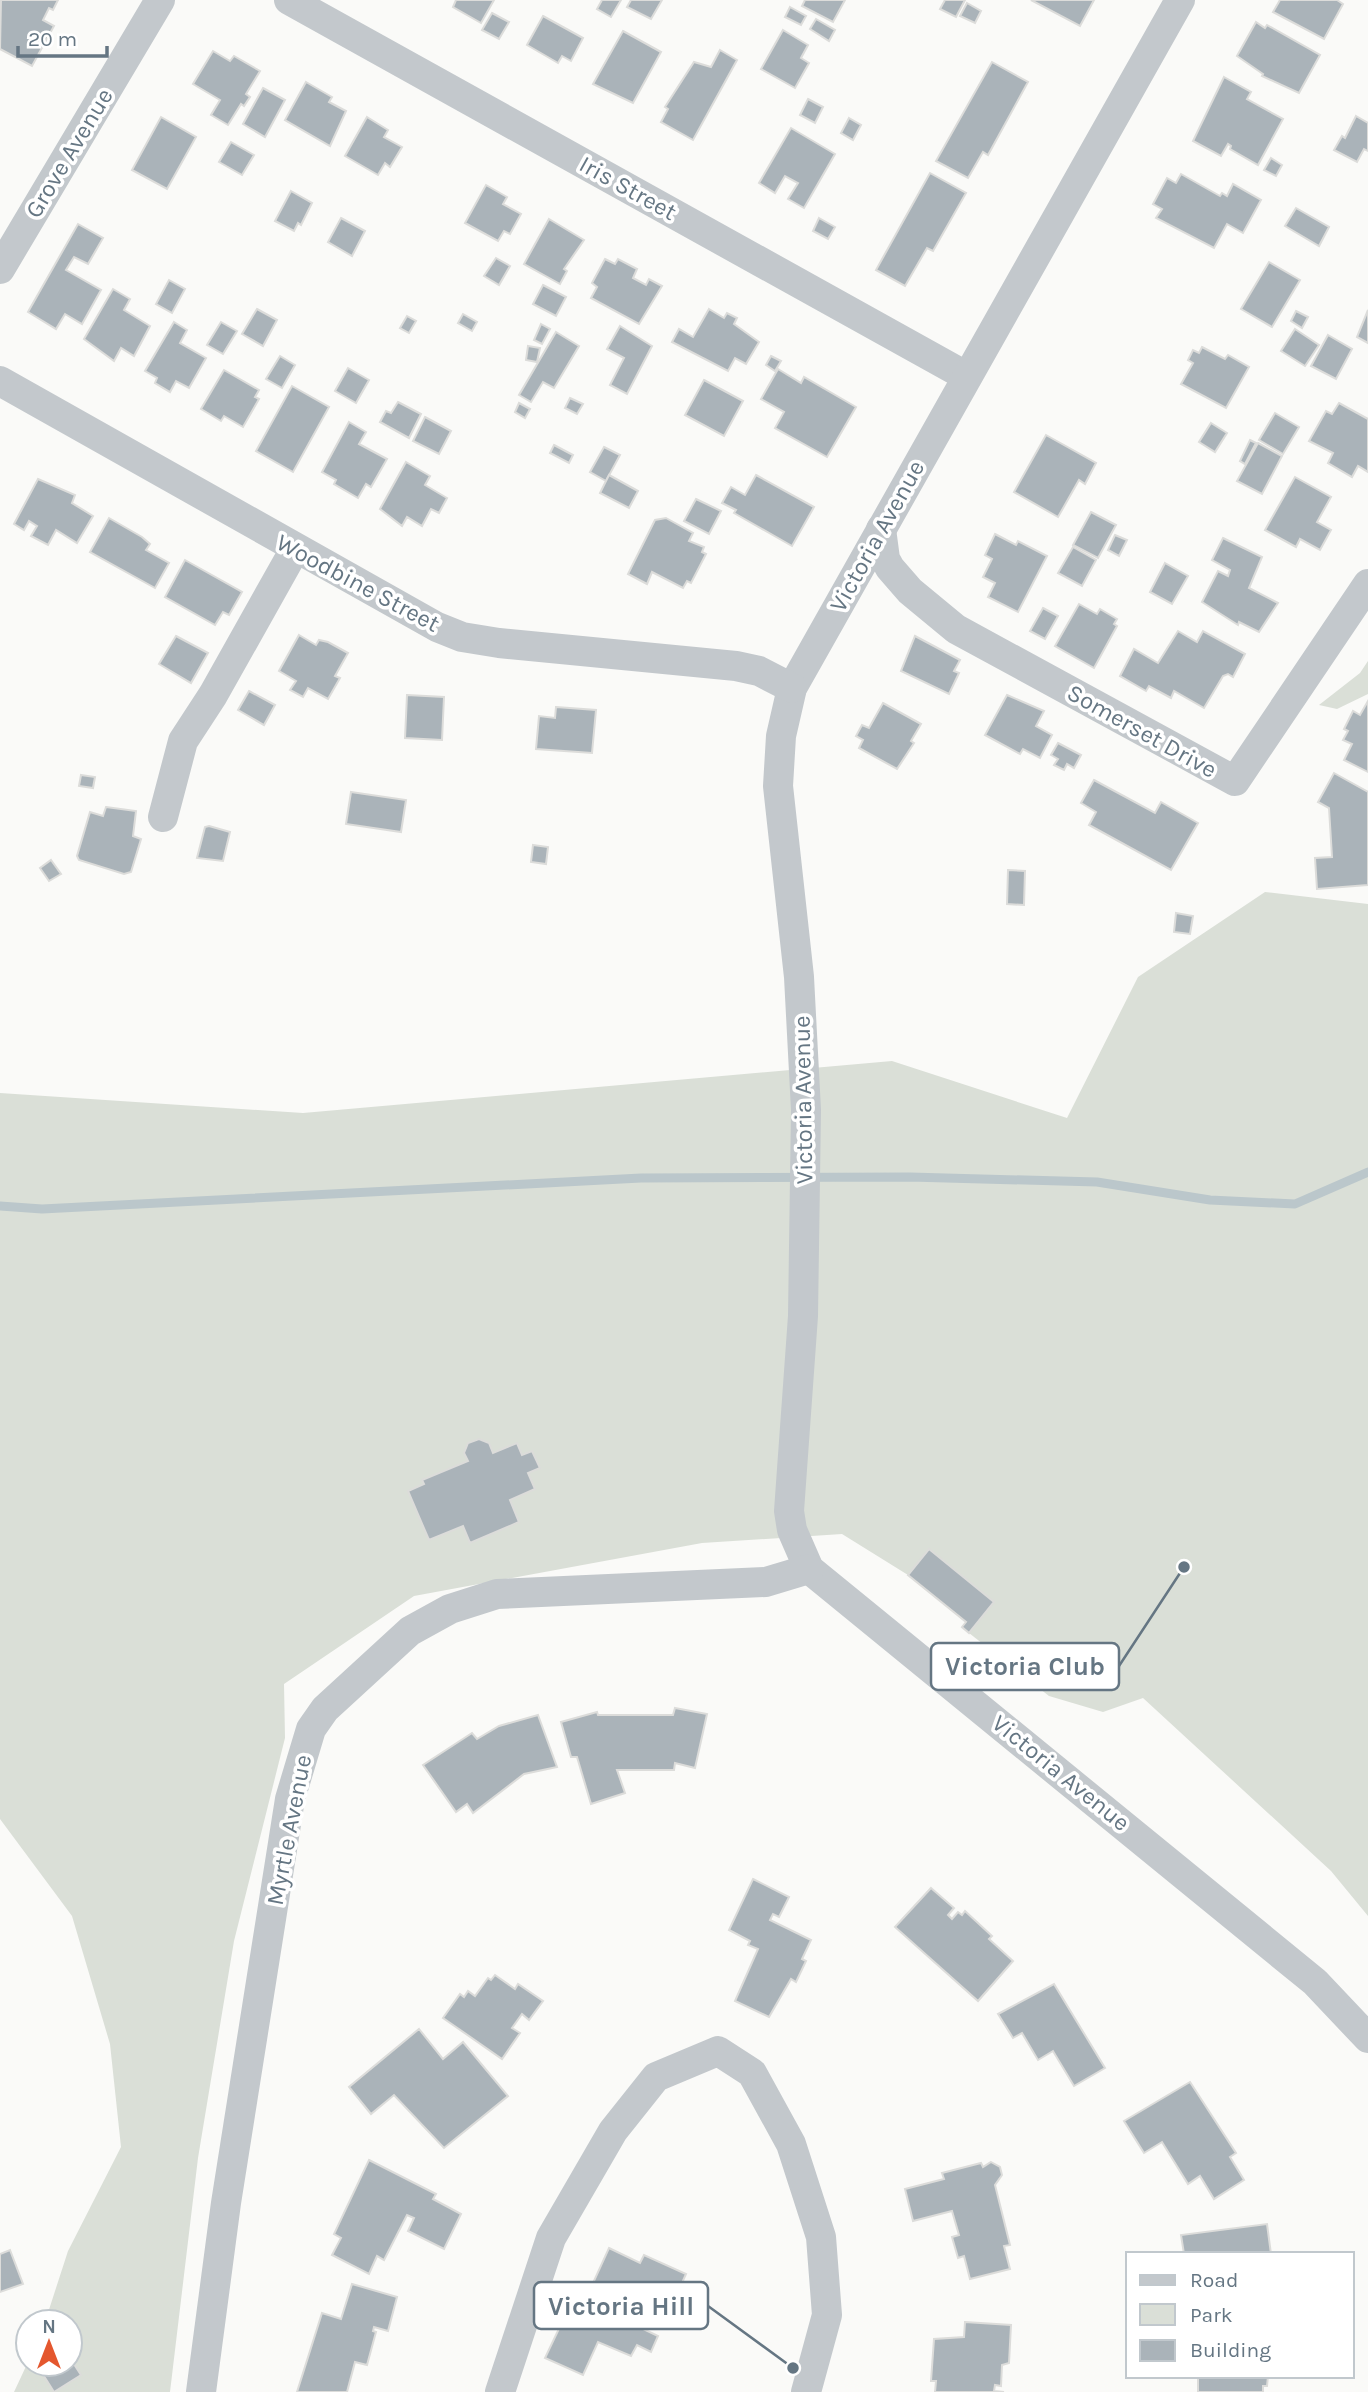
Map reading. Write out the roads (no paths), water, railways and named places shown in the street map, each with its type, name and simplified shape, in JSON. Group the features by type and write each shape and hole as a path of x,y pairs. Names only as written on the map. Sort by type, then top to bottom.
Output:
{"street":[{"name":"Grove Avenue","path":"0,269 160,0"},
{"name":"Iris Street","path":"289,0 966,376"},
{"name":"Victoria Avenue","path":"1180,0 966,376 793,688 781,736 778,786 800,977 806,1110 803,1316 789,1511 798,1550 809,1569 1295,1965 1368,2038"},
{"name":"Woodbine Street","path":"0,381 412,615 462,637 571,651 736,666 759,671 793,688"},
{"name":"Somerset Drive","path":"881,529 885,559 910,591 956,629 1235,781 1368,584"},
{"path":"163,817 183,741 213,695 295,549"},
{"name":"Myrtle Avenue","path":"201,2392 226,2203 290,1799 297,1768 316,1720 410,1631 450,1609 497,1594 766,1582 809,1569"},
{"path":"500,2392 551,2238 613,2131 656,2077 718,2050 752,2073 791,2144 821,2237 827,2315 806,2392"}],"waterway":[{"path":"0,1206 42,1209 641,1178 910,1177 1097,1182 1210,1200 1295,1204 1368,1172"}],"place":[{"name":"Victoria Club","path":"1184,1567"},
{"name":"Victoria Hill","path":"793,2368"}]}
